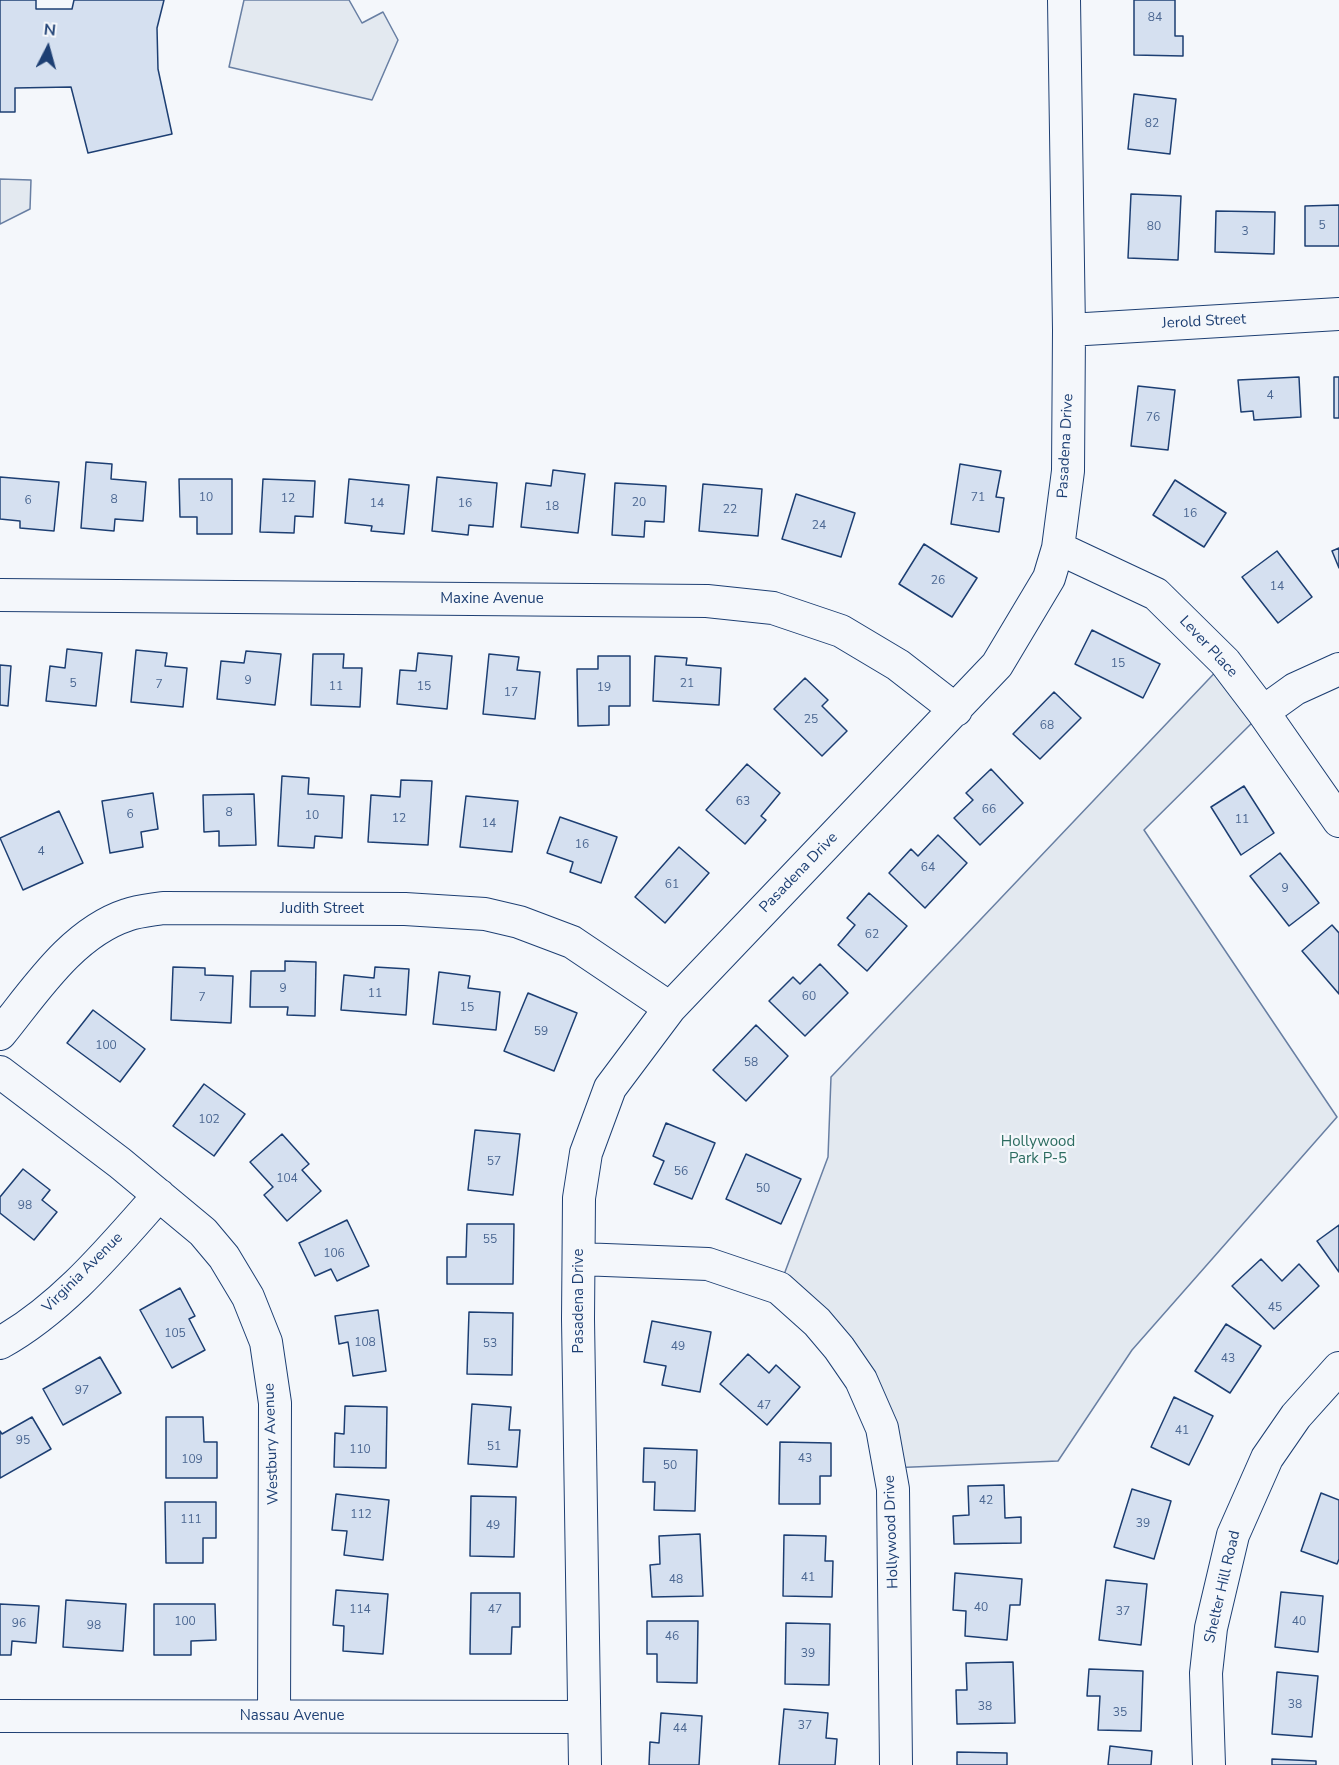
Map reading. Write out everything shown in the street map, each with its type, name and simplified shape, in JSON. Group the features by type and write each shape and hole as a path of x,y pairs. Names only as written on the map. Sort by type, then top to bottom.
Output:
{"street":[{"name":"Pasadena Drive","path":"585,1765 578,1319 579,1198 586,1153 610,1088 670,1008 997,665 1048,578 1058,548 1068,471 1069,330 1064,0"},
{"name":"Jerold Street","path":"1069,330 1339,314"},
{"name":"Lever Place","path":"1058,548 1156,594 1225,662 1339,821"},
{"name":"Maxine Avenue","path":"0,595 707,601 773,608 841,631 898,664 956,710"},
{"path":"1263,712 1295,689 1339,669"},
{"name":"Judith Street","path":"0,1034 70,949 111,922 127,915 163,908 405,909 485,914 519,922 572,942 670,1008"},
{"name":"Westbury Avenue","path":"0,1072 159,1195 203,1232 224,1257 248,1297 266,1342 274,1403 274,1716"},
{"name":"Virginia Avenue","path":"0,1343 23,1330 72,1289 159,1195"},
{"name":"Hollywood Drive","path":"580,1259 708,1264 779,1288 817,1322 861,1380 882,1428 893,1489 896,1765"},
{"name":"Shelter Hill Road","path":"1209,1765 1206,1673 1211,1628 1233,1535 1268,1458 1296,1416 1339,1368"},
{"name":"Nassau Avenue","path":"0,1716 584,1717"}],"green space":[{"path":"244,0 349,0 362,23 383,12 398,40 372,100 229,67"},
{"path":"0,179 31,180 30,209 0,224"},
{"name":"Hollywood Park P-5","path":"1225,662 1263,712 1144,830 1337,1117 1132,1350 1058,1461 889,1468 882,1428 779,1288 828,1157 831,1077"}],"building":[{"path":"0,0 36,0 36,9 72,9 74,0 164,0 157,28 158,69 172,134 88,153 71,87 15,88 15,112 0,112"},
{"path":"1134,0 1175,0 1175,36 1183,36 1183,56 1134,55"},
{"path":"1134,94 1176,99 1170,154 1128,149"},
{"path":"1131,194 1181,196 1178,260 1128,258"},
{"path":"1339,205 1339,246 1305,246 1305,206"},
{"path":"1216,211 1275,212 1274,254 1215,252"},
{"path":"1299,377 1301,417 1254,420 1253,411 1241,412 1238,380"},
{"path":"1334,377 1339,377 1339,418 1334,418"},
{"path":"1138,386 1175,390 1168,450 1131,446"},
{"path":"86,462 112,464 111,479 146,482 143,521 115,519 114,531 81,528"},
{"path":"960,464 1001,471 996,497 1004,498 999,532 951,524"},
{"path":"553,470 585,474 578,533 521,527 526,483 551,486"},
{"path":"0,477 59,482 54,531 20,528 20,521 0,519"},
{"path":"437,477 497,483 493,527 469,525 468,535 432,531"},
{"path":"179,479 232,479 232,534 197,534 197,517 180,517"},
{"path":"263,479 315,481 313,517 295,516 294,533 260,532"},
{"path":"349,479 409,485 404,534 371,531 372,526 345,523"},
{"path":"1175,480 1226,513 1204,547 1153,515"},
{"path":"615,483 666,486 664,522 645,521 644,537 612,535"},
{"path":"703,484 762,489 758,536 699,531"},
{"path":"796,494 855,513 841,557 782,539"},
{"path":"924,544 977,578 952,617 899,584"},
{"path":"1339,548 1339,568 1332,551"},
{"path":"1277,551 1312,597 1278,623 1242,577"},
{"path":"1092,630 1160,664 1143,698 1075,664"},
{"path":"67,649 102,653 96,706 46,701 50,666 65,668"},
{"path":"136,650 167,653 165,666 187,668 183,707 131,702"},
{"path":"246,651 281,654 275,705 217,699 221,661 244,663"},
{"path":"418,653 452,656 447,709 397,704 400,670 416,671"},
{"path":"313,654 344,654 343,668 362,668 360,707 311,705"},
{"path":"489,654 519,657 517,670 540,672 535,719 483,714"},
{"path":"598,656 630,656 630,706 609,706 609,725 578,726 577,669 598,669"},
{"path":"655,656 687,658 686,665 721,668 719,705 653,701"},
{"path":"0,665 11,666 8,706 0,705"},
{"path":"805,678 828,700 822,706 847,731 822,756 774,709"},
{"path":"1054,692 1081,718 1040,759 1013,734"},
{"path":"747,764 780,793 761,816 766,820 745,844 706,810"},
{"path":"991,769 1023,803 980,845 954,818 973,800 966,793"},
{"path":"282,776 309,778 308,794 344,796 342,838 315,836 314,848 278,846"},
{"path":"401,780 432,781 428,845 368,842 371,795 400,797"},
{"path":"1244,786 1274,833 1241,855 1211,807"},
{"path":"153,793 158,829 141,832 143,847 110,853 102,801"},
{"path":"254,794 256,845 219,846 219,831 204,832 203,795"},
{"path":"466,796 518,801 512,852 460,847"},
{"path":"59,811 83,863 23,890 0,838"},
{"path":"560,817 617,837 601,883 570,872 573,862 547,853"},
{"path":"938,835 967,863 925,908 889,873 911,849 918,856"},
{"path":"679,847 709,873 665,923 635,897"},
{"path":"1280,853 1319,903 1289,926 1250,876"},
{"path":"869,893 907,926 867,971 838,945 855,925 847,918"},
{"path":"1332,925 1339,933 1339,994 1302,951"},
{"path":"285,961 316,962 315,1016 287,1015 288,1007 250,1007 251,971 285,971"},
{"path":"820,964 848,993 805,1036 769,1001 793,977 800,984"},
{"path":"173,967 205,968 205,975 233,976 231,1023 171,1020"},
{"path":"375,967 409,969 406,1015 341,1010 344,975 374,978"},
{"path":"439,972 470,976 468,988 500,992 496,1030 433,1024"},
{"path":"528,993 577,1013 554,1071 504,1051"},
{"path":"93,1010 145,1049 120,1082 67,1043"},
{"path":"756,1025 788,1056 746,1101 713,1070"},
{"path":"204,1084 245,1114 214,1156 173,1126"},
{"path":"666,1123 715,1143 692,1199 654,1184 664,1161 653,1156"},
{"path":"475,1130 520,1134 513,1195 468,1190"},
{"path":"282,1134 309,1164 302,1170 321,1191 287,1221 264,1195 273,1187 250,1162"},
{"path":"746,1154 801,1179 781,1224 726,1199"},
{"path":"23,1169 50,1190 42,1200 57,1212 34,1240 0,1213 0,1197"},
{"path":"347,1220 369,1266 337,1281 331,1269 315,1276 299,1243"},
{"path":"467,1224 514,1224 513,1284 447,1284 447,1257 466,1257"},
{"path":"1339,1225 1339,1272 1317,1241"},
{"path":"1261,1259 1282,1281 1299,1264 1319,1286 1274,1329 1232,1286"},
{"path":"180,1288 195,1316 189,1319 205,1350 172,1368 140,1310"},
{"path":"378,1310 386,1371 353,1376 348,1342 339,1344 335,1316"},
{"path":"469,1312 513,1313 512,1375 467,1374"},
{"path":"652,1321 711,1332 700,1392 662,1385 666,1366 644,1362"},
{"path":"1226,1324 1261,1346 1230,1393 1195,1371"},
{"path":"748,1354 769,1373 776,1365 800,1387 767,1425 720,1384"},
{"path":"100,1357 121,1393 63,1425 43,1389"},
{"path":"1174,1397 1213,1416 1189,1465 1151,1447"},
{"path":"472,1404 511,1407 509,1430 520,1430 517,1467 468,1464"},
{"path":"345,1406 387,1407 386,1468 334,1467 335,1433 344,1434"},
{"path":"32,1417 51,1449 0,1478 0,1431 2,1434"},
{"path":"166,1417 203,1417 204,1442 217,1442 217,1478 166,1478"},
{"path":"780,1442 831,1443 831,1476 820,1476 820,1504 779,1504"},
{"path":"644,1448 697,1450 695,1511 654,1510 655,1482 643,1482"},
{"path":"1004,1485 1005,1518 1021,1517 1021,1543 954,1544 953,1516 969,1515 968,1486"},
{"path":"1132,1489 1171,1501 1154,1559 1114,1547"},
{"path":"1321,1493 1339,1500 1339,1559 1337,1564 1301,1551"},
{"path":"336,1494 389,1500 383,1560 344,1555 347,1531 332,1530"},
{"path":"471,1496 516,1497 514,1557 470,1556"},
{"path":"165,1502 216,1502 216,1538 203,1538 203,1563 166,1563"},
{"path":"700,1534 703,1596 652,1597 650,1565 660,1564 659,1536"},
{"path":"784,1535 826,1536 825,1561 833,1561 832,1597 783,1596"},
{"path":"955,1573 1022,1579 1020,1605 1010,1605 1007,1640 965,1636 966,1611 953,1610"},
{"path":"1106,1580 1147,1584 1141,1645 1099,1640"},
{"path":"336,1590 388,1594 383,1654 343,1651 344,1626 333,1625"},
{"path":"1281,1592 1323,1596 1318,1652 1275,1647"},
{"path":"471,1593 520,1593 520,1627 512,1627 511,1654 470,1654"},
{"path":"66,1600 126,1604 123,1651 63,1647"},
{"path":"0,1604 39,1606 36,1643 12,1641 11,1655 0,1655"},
{"path":"154,1604 215,1604 216,1640 191,1641 191,1655 154,1655"},
{"path":"647,1621 698,1621 697,1683 657,1682 657,1654 647,1654"},
{"path":"786,1623 830,1624 829,1685 785,1684"},
{"path":"1013,1662 1015,1723 957,1724 956,1690 967,1690 966,1663"},
{"path":"1089,1669 1143,1671 1141,1731 1098,1730 1100,1696 1087,1696"},
{"path":"1277,1672 1318,1676 1312,1737 1272,1734"},
{"path":"784,1709 828,1713 826,1738 837,1739 835,1765 779,1765"},
{"path":"661,1713 702,1716 699,1765 649,1765 650,1742 659,1743"},
{"path":"1110,1746 1152,1751 1151,1765 1108,1765"},
{"path":"957,1752 1007,1753 1007,1765 957,1765"},
{"path":"1272,1759 1316,1761 1316,1765 1272,1765"}]}
